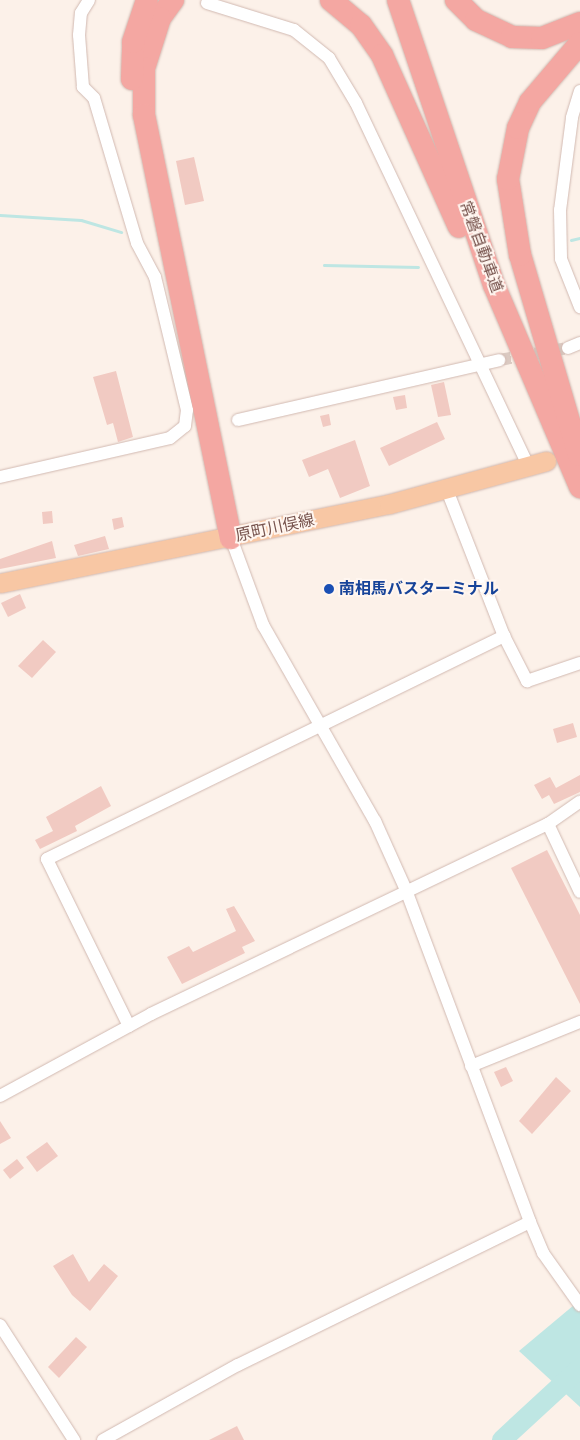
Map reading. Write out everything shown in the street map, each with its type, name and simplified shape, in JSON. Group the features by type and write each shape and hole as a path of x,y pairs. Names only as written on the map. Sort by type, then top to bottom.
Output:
{"highway":[{"path":"147,0 143,40 130,111 219,512 231,538"},
{"path":"143,40 156,0"},
{"path":"143,40 173,0"},
{"path":"331,0 361,25 382,55 533,384"},
{"name":"常磐自動車道","path":"398,0 444,144 533,384 580,487"},
{"path":"456,0 476,20 512,38 542,38 580,23"},
{"path":"143,40 170,16 200,2"},
{"path":"580,43 530,102 518,128 508,179 518,249 580,459"}],"main road":[{"name":"原町川俣線","path":"0,583 231,538 447,490 538,464"}],"street":[{"path":"0,477 170,438 185,426 187,410 155,277 137,243 94,98 83,87 79,35 81,12 89,0"},
{"path":"200,2 294,30 329,58 356,103 479,363 538,464"},
{"path":"580,91 572,118 560,210 562,259 580,307"},
{"path":"568,348 580,343"},
{"path":"238,420 479,363 499,360"},
{"path":"447,490 504,636 527,681 580,663"},
{"path":"231,538 263,625 324,725 406,890 530,1222 543,1253 580,1305"},
{"path":"129,1026 47,859 504,636"},
{"path":"0,1096 129,1026 406,890 548,824 580,802"},
{"path":"548,824 580,892"},
{"path":"471,1066 580,1022"},
{"path":"103,1440 238,1365 530,1222"},
{"path":"0,1325 74,1440"}],"water":[{"path":"580,1300 580,1407 519,1351"}],"building":[{"path":"194,157 204,201 185,205 176,161"},
{"path":"116,371 133,437 118,442 113,423 107,425 93,377"},
{"path":"444,382 451,415 438,417 431,385"},
{"path":"405,395 407,408 396,410 393,397"},
{"path":"329,414 331,425 323,427 320,416"},
{"path":"437,422 445,439 389,466 380,448"},
{"path":"355,440 370,486 340,498 328,469 309,477 302,460"},
{"path":"52,511 53,523 43,524 42,512"},
{"path":"122,517 124,527 114,530 112,519"},
{"path":"105,536 109,549 78,556 74,545"},
{"path":"52,541 56,558 0,569 0,559"},
{"path":"20,594 26,608 8,617 1,603"},
{"path":"43,640 56,652 32,678 18,666"},
{"path":"573,723 577,737 557,743 553,729"},
{"path":"580,775 580,792 554,804 549,795 542,799 534,785 550,777 556,788"},
{"path":"101,786 111,806 75,826 77,831 40,849 35,840 53,831 46,817"},
{"path":"547,850 580,915 580,1004 511,868"},
{"path":"234,906 255,941 242,947 245,953 182,984 167,957 189,946 193,952 236,931 226,909"},
{"path":"506,1067 513,1081 501,1087 494,1072"},
{"path":"556,1077 571,1091 532,1134 519,1121"},
{"path":"0,1121 11,1138 0,1144"},
{"path":"47,1142 58,1156 37,1172 26,1157"},
{"path":"17,1159 24,1168 10,1179 3,1170"},
{"path":"73,1254 89,1282 104,1264 118,1276 90,1311 72,1295 53,1266"},
{"path":"76,1337 87,1347 59,1378 48,1367"},
{"path":"237,1426 244,1440 209,1440"}],"waterway":[{"path":"0,215 81,220 121,232"},
{"path":"571,240 580,238"},
{"path":"324,265 418,267"},
{"path":"502,1440 580,1368"}],"tunnel":[{"path":"499,360 568,348"}],"place":[{"name":"南相馬バスターミナル","path":"329,589"}]}
